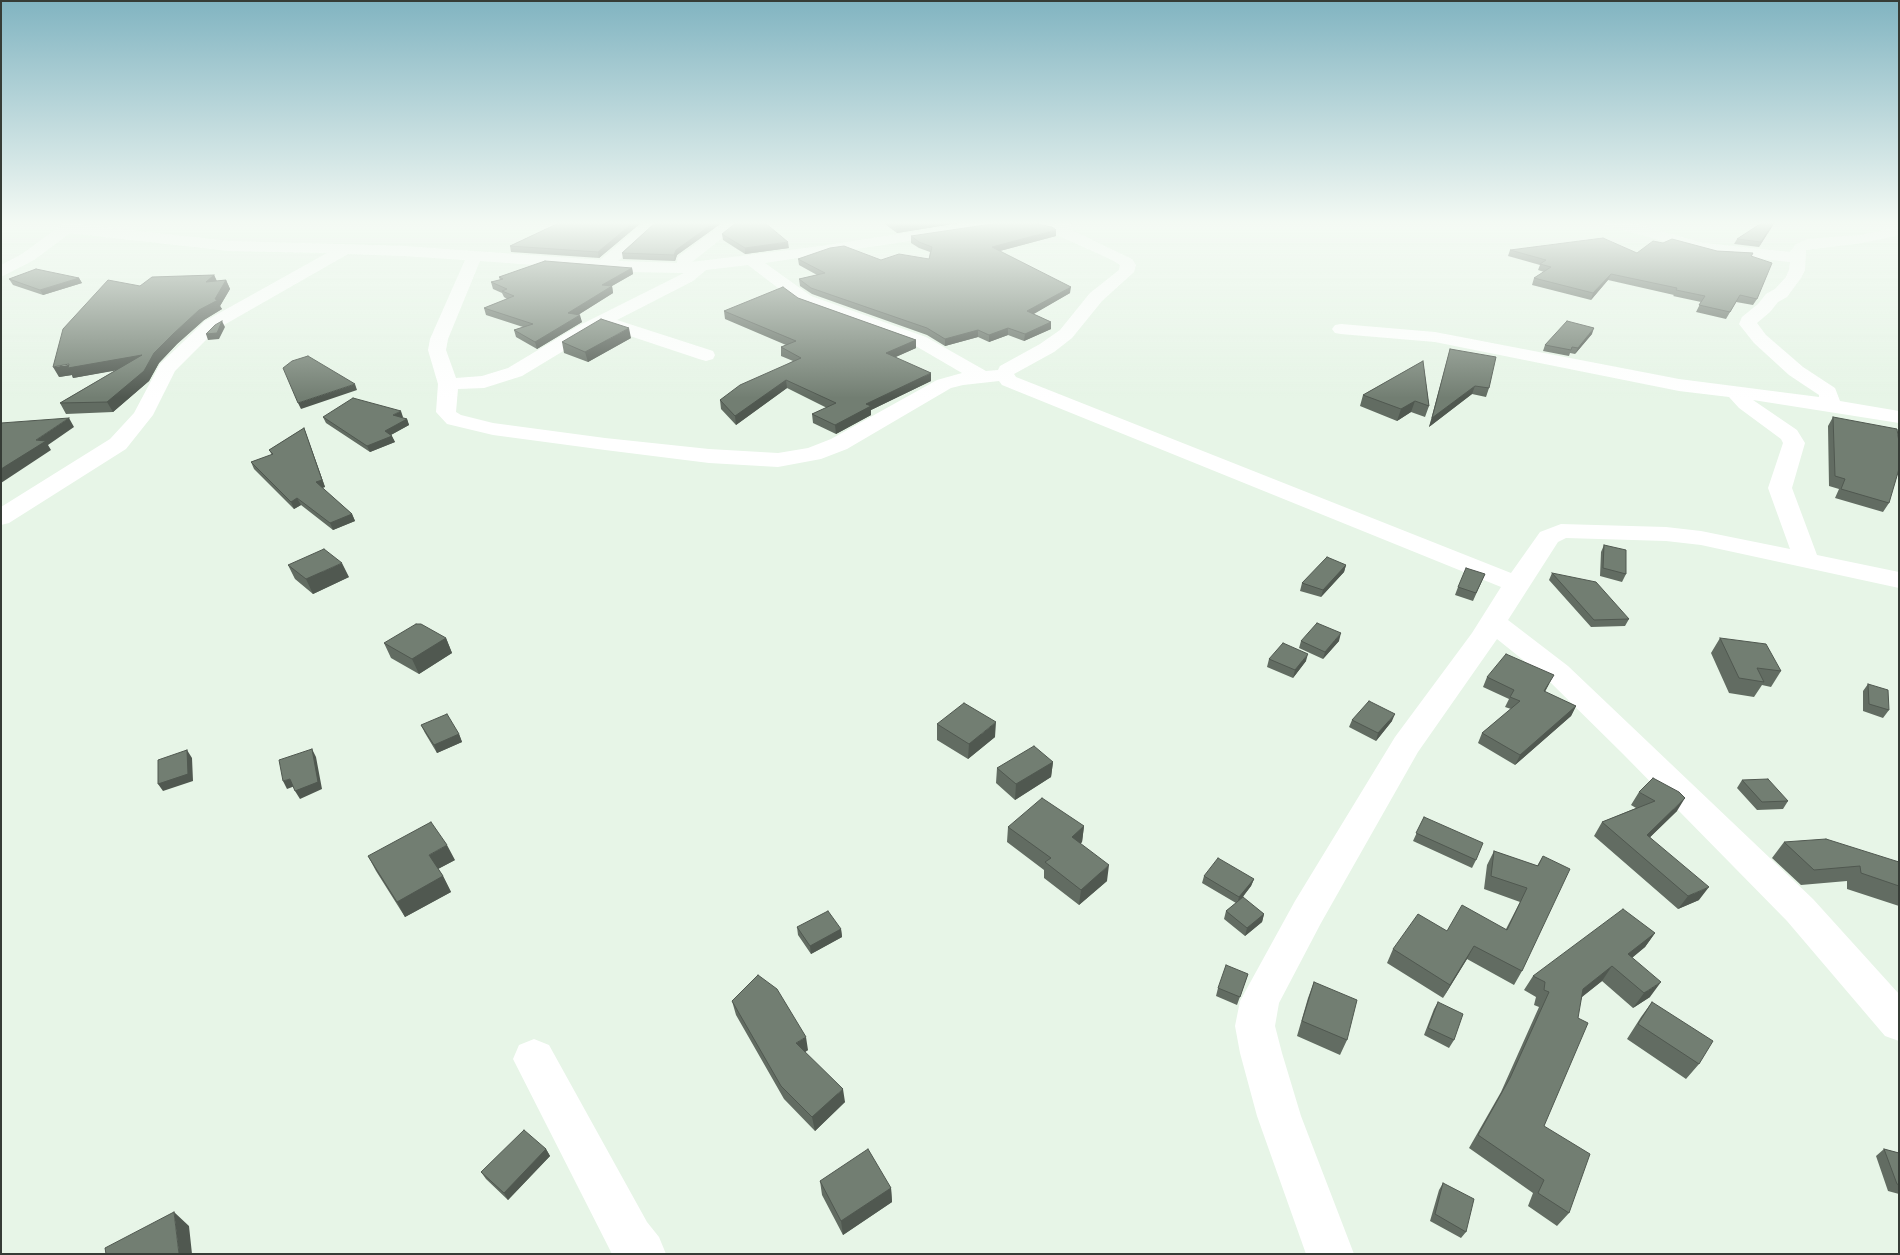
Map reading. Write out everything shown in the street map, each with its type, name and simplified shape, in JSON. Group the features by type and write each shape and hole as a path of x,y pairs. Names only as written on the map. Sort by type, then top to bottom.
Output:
{"street":[{"path":"1,518 118,444 143,415 167,368 211,325 289,281"},
{"path":"464,281 439,339 437,350 448,384 446,412 454,420 493,429 605,444 709,456 778,460 813,454 839,444 944,384 962,380 995,377 1047,348 1066,334 1096,297 1116,281"},
{"path":"448,384 484,382 506,376 584,330 604,322 682,281"},
{"path":"779,281 805,300 920,341 995,377 1293,493 1516,584"},
{"path":"1791,281 1781,293 1772,298 1764,308 1750,318 1748,324 1760,339 1796,371 1828,392 1831,406"},
{"path":"604,322 706,355"},
{"path":"1341,329 1435,337 1678,385 1788,398 1899,417"},
{"path":"1736,393 1746,404 1789,435 1794,443 1780,488 1806,560"},
{"path":"1330,1254 1278,1116 1255,1026 1260,1001 1308,912 1406,744 1484,638 1516,584 1549,537 1561,531 1635,532 1701,538 1899,580"},
{"path":"1493,622 1558,673 1800,910 1899,1022"},
{"path":"534,1059 630,1239 642,1254"}],"building":[{"path":"13,281 71,281 40,290"},
{"path":"107,281 140,286 147,281 226,281 215,299 218,300 199,310 154,353 144,371 107,402 60,403 142,355 68,368 69,364 53,367 63,329"},
{"path":"610,281 602,285 612,286 568,313 580,315 535,342 514,330 533,324 484,308 514,296 502,291 507,289 491,282"},
{"path":"801,281 1058,281 1071,287 1027,311 1051,322 1025,334 1008,328 989,335 978,330 945,339 927,328 811,288"},
{"path":"1544,281 1605,281 1593,293"},
{"path":"1642,281 1765,281 1757,299 1740,295 1730,312 1699,305 1705,296 1676,290 1677,288"},
{"path":"783,287 798,298 916,340 886,353 931,373 866,404 871,406 835,425 812,414 836,403 786,380 735,416 720,400 740,385 801,358 781,347 796,341 724,311"},
{"path":"601,319 629,328 585,352 562,342"},
{"path":"222,321 217,333 206,334 215,325"},
{"path":"1567,321 1594,328 1578,348 1572,347 1571,350 1545,345"},
{"path":"1450,349 1496,357 1489,388 1475,386 1432,418"},
{"path":"308,356 355,384 298,403 283,368 292,361"},
{"path":"1423,361 1429,406 1415,401 1401,409 1363,395"},
{"path":"353,398 401,411 393,415 407,419 385,431 392,436 367,446 323,417"},
{"path":"1833,417 1897,429 1899,469 1889,503 1841,489 1845,479 1835,476"},
{"path":"69,418 36,440 46,441 1,469 1,423"},
{"path":"304,428 322,480 316,482 352,514 330,523 297,498 291,502 251,462 273,454 269,450"},
{"path":"1604,545 1626,550 1626,574 1603,568"},
{"path":"324,549 342,563 306,579 288,565"},
{"path":"1327,557 1346,565 1323,590 1302,583"},
{"path":"1466,568 1485,574 1476,593 1458,587"},
{"path":"1552,573 1596,582 1629,619 1594,620"},
{"path":"1317,623 1341,633 1325,652 1301,641"},
{"path":"416,624 421,624 446,638 412,659 384,643"},
{"path":"1720,638 1766,644 1781,671 1757,668 1764,682 1739,678"},
{"path":"1283,643 1308,654 1295,670 1269,659"},
{"path":"1506,654 1554,675 1544,691 1576,706 1520,755 1482,733 1520,701 1510,697 1514,690 1487,677"},
{"path":"1868,684 1888,690 1889,710 1869,704"},
{"path":"1369,701 1395,714 1378,733 1352,720"},
{"path":"964,703 996,722 969,744 937,724"},
{"path":"447,714 459,734 434,745 421,725"},
{"path":"1034,746 1053,762 1016,784 997,768"},
{"path":"312,749 318,782 295,791 290,779 283,781 279,760"},
{"path":"187,750 188,774 158,784 158,760"},
{"path":"1653,778 1679,792 1685,798 1647,835 1709,887 1688,896 1602,822 1655,801 1639,792"},
{"path":"1768,779 1788,801 1762,802 1742,780"},
{"path":"1042,798 1084,826 1072,837 1109,865 1081,890 1045,862 1051,858 1008,827"},
{"path":"1424,817 1483,843 1476,860 1416,833"},
{"path":"431,822 447,845 429,855 443,876 397,902 368,856"},
{"path":"1826,839 1899,862 1899,886 1861,873 1860,866 1814,870 1784,842"},
{"path":"1494,851 1538,866 1543,856 1570,869 1522,971 1474,946 1450,985 1393,949 1418,914 1447,931 1462,905 1507,930 1527,888 1491,876"},
{"path":"1218,858 1254,879 1239,897 1204,876"},
{"path":"1243,897 1264,914 1247,928 1226,911"},
{"path":"1623,909 1655,933 1628,954 1661,982 1644,993 1612,966 1583,989 1578,1018 1588,1023 1544,1126 1590,1154 1569,1213 1538,1193 1544,1180 1478,1135 1510,1078 1549,992 1544,990 1545,982 1533,976"},
{"path":"828,911 841,929 810,946 797,927"},
{"path":"1226,965 1248,974 1240,997 1218,988"},
{"path":"758,975 777,989 806,1037 796,1043 843,1089 812,1117 781,1086 732,1001"},
{"path":"1314,982 1357,1000 1347,1040 1302,1021"},
{"path":"1438,1002 1463,1014 1454,1040 1428,1028"},
{"path":"1652,1002 1713,1041 1699,1064 1638,1024"},
{"path":"524,1130 546,1149 504,1193 481,1172"},
{"path":"868,1149 891,1188 841,1221 820,1181"},
{"path":"1884,1149 1899,1153 1899,1185 1897,1184"},
{"path":"1443,1183 1474,1199 1466,1232 1435,1214"},
{"path":"174,1212 179,1254 106,1254 105,1248"}]}
